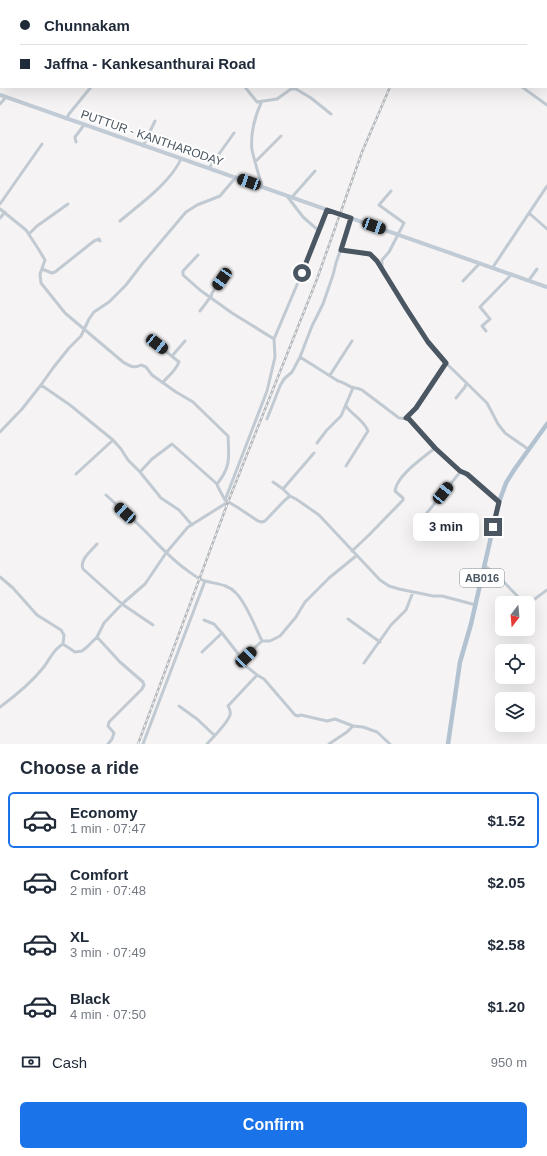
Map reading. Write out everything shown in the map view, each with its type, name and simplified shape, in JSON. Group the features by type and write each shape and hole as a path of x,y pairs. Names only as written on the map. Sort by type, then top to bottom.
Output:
{"main road":[{"name":"PUTTUR - KANTHARODAY","path":"0,95 547,286"},
{"name":"AB016","path":"448,744 460,662 476,605 499,502 506,484 528,449 547,424"}],"street":[{"path":"66,119 90,88"},
{"path":"246,88 257,102 277,99 291,89 296,89 311,98 331,114"},
{"path":"523,88 547,106"},
{"path":"0,104 6,97"},
{"path":"262,101 257,111 253,128 252,149 262,187"},
{"path":"143,146 155,121"},
{"path":"76,142 75,137 84,125"},
{"path":"208,168 234,133"},
{"path":"255,162 281,136"},
{"path":"0,204 42,144"},
{"path":"120,221 164,183 178,166 181,159"},
{"path":"292,197 315,171"},
{"path":"0,432 22,410 53,368 81,336 94,312 109,302 126,285 186,212 197,205 220,196 236,177"},
{"path":"493,267 547,186"},
{"path":"382,269 382,260 389,252 404,223 379,205 391,191"},
{"path":"286,195 303,216 319,231"},
{"path":"29,234 37,226 68,204"},
{"path":"0,209 29,234 44,260 40,274 41,283 65,313 123,362 132,367 141,365 146,367 152,375 193,402 228,436 228,464 217,484"},
{"path":"63,644 75,652 82,651 97,637 104,623 122,604 145,584 166,553 188,527 227,501 267,391 275,357 274,339 327,210"},
{"path":"0,218 5,212"},
{"path":"529,213 547,229"},
{"path":"267,419 280,386 284,379 292,372 300,357 312,326 323,304 351,218"},
{"path":"42,269 55,272 94,241 99,239 100,241"},
{"path":"341,250 370,254 377,261 428,342 446,363 487,404 498,424 505,433 528,449"},
{"path":"198,255 183,271 183,274 200,290 232,313 274,339"},
{"path":"463,281 480,263"},
{"path":"529,280 537,269"},
{"path":"486,331 482,326 490,319 480,307 512,274"},
{"path":"200,311 211,298 222,279"},
{"path":"156,337 157,344 179,362 163,382"},
{"path":"330,375 352,341"},
{"path":"172,356 185,342"},
{"path":"300,357 353,388 362,390 400,418 409,419 435,448 460,471 467,474 499,502"},
{"path":"406,418 416,408 446,363"},
{"path":"456,398 466,384"},
{"path":"41,385 70,405 113,440 161,498 179,510 192,525"},
{"path":"317,443 326,431 341,416 353,388"},
{"path":"346,406 348,410 366,426 368,431 346,466"},
{"path":"542,430 547,433"},
{"path":"76,474 113,440"},
{"path":"140,472 152,459 172,444 217,484 227,501 258,521 265,521 290,496"},
{"path":"352,550 369,535 402,500 403,498 395,491 401,480 414,466 435,448"},
{"path":"283,489 314,453"},
{"path":"426,514 460,471"},
{"path":"273,482 290,496 319,515 356,556 384,583 399,590 433,596 442,596 476,605"},
{"path":"106,496 184,568 205,581 229,587 236,592 262,641"},
{"path":"96,544 82,561 81,565 83,569 122,604 153,624"},
{"path":"243,660 262,641 270,641 280,636 296,617 305,602 329,578 356,556"},
{"path":"485,566 498,576 517,596"},
{"path":"0,577 13,588 37,615 61,630 64,635 63,644"},
{"path":"143,744 205,581"},
{"path":"535,599 547,590"},
{"path":"364,663 391,625 406,610 413,592"},
{"path":"348,619 380,642"},
{"path":"204,620 214,624 222,632 246,666 264,679 295,715 327,721 335,719 353,726 363,726 377,732 390,744"},
{"path":"202,652 222,632"},
{"path":"97,637 120,662 143,682 144,685 142,689 109,722 108,726 114,733 108,744"},
{"path":"0,707 43,669 58,646 63,644"},
{"path":"208,744 231,714 228,706 257,675"},
{"path":"179,706 197,719 214,736"},
{"path":"329,744 353,726"}],"railway":[{"path":"138,744 228,502 317,279 362,152 390,88"}],"route":[{"path":"302,273 324,221 327,210 351,218 341,250 370,254 377,261 428,342 446,363 416,408 406,418 409,419 435,448 460,471 467,474 499,502 493,527"}]}
